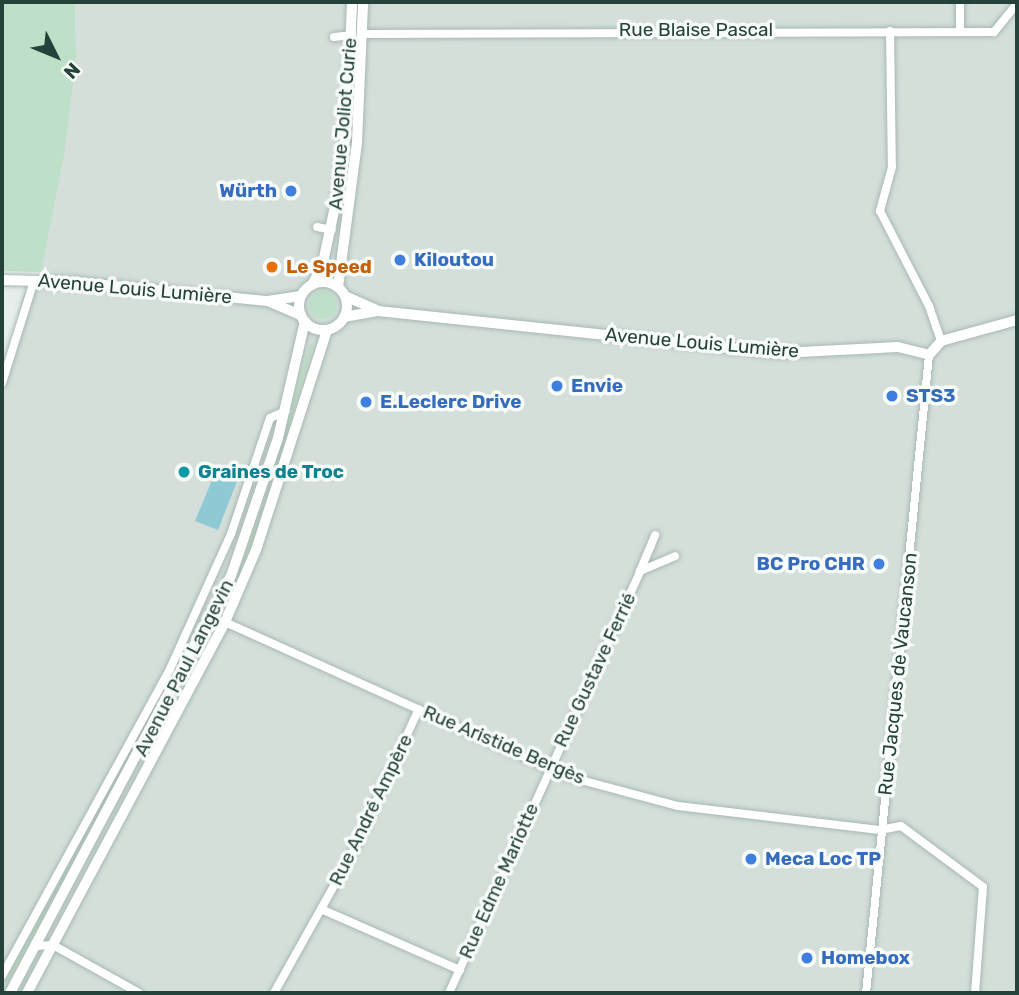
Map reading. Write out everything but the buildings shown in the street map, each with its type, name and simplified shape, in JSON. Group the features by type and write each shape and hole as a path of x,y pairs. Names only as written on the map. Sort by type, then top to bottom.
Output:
{"main road":[{"name":"Avenue Joliot Curie","path":"341,292 357,142 357,35 352,2"},
{"name":"Avenue Joliot Curie","path":"312,285 332,230 363,2"},
{"name":"Avenue Louis Lumière","path":"2,280 268,301 302,296"},
{"path":"326,282 341,292 344,317 327,330 303,318 302,296 312,285 326,282"},
{"name":"Avenue Louis Lumière","path":"341,292 378,311"},
{"name":"Avenue Louis Lumière","path":"268,301 303,318"},
{"name":"Avenue Louis Lumière","path":"344,317 378,311 789,354 898,347 929,355"},
{"name":"Avenue Paul Langevin","path":"10,993 133,769 231,576 286,411 303,318"},
{"path":"929,355 941,341 1017,320"},
{"name":"Avenue Paul Langevin","path":"27,993 146,776 225,622 260,537 327,330"}],"street":[{"path":"960,2 960,31"},
{"name":"Rue Blaise Pascal","path":"334,37 994,32 1017,4"},
{"path":"890,31 892,167 880,211 929,306 941,341"},
{"path":"317,227 332,230"},
{"path":"2,383 34,281"},
{"name":"Rue Jacques de Vaucanson","path":"866,993 929,355"},
{"path":"2,976 121,761 195,615 230,534 270,418 286,411"},
{"name":"Rue Gustave Ferrié","path":"550,768 656,535"},
{"name":"Rue Gustave Ferrié","path":"640,571 675,556"},
{"name":"Rue Aristide Bergès","path":"225,622 550,768 678,806 880,830 901,826 983,887 975,993"},
{"name":"Rue André Ampère","path":"274,993 354,850 419,709"},
{"path":"121,761 146,776"},
{"name":"Rue Edme Mariotte","path":"449,993 550,768"},
{"path":"321,909 460,970"},
{"path":"37,946 53,946 139,993"}],"shaded area":[{"path":"75,2 1017,2 1017,991 2,993 2,377 24,293 41,272 76,58"}],"green space":[{"path":"2,2 75,2 76,58 64,155 41,272 2,271"},
{"path":"323,291 333,295 337,305 333,315 323,319 313,315 309,305 313,295"},
{"path":"314,343 252,553 225,609 261,511 309,345"},
{"path":"119,776 121,782 2,993 2,984"}],"water":[{"path":"217,468 240,474 218,530 195,521"}],"place":[{"name":"Würth","path":"291,191"},
{"name":"Kiloutou","path":"400,260"},
{"name":"Le Speed","path":"272,267"},
{"name":"Envie","path":"557,386"},
{"name":"STS3","path":"892,396"},
{"name":"E.Leclerc Drive","path":"366,402"},
{"name":"Graines de Troc","path":"184,472"},
{"name":"BC Pro CHR","path":"879,564"},
{"name":"Meca Loc TP","path":"751,859"},
{"name":"Homebox","path":"807,958"}]}
